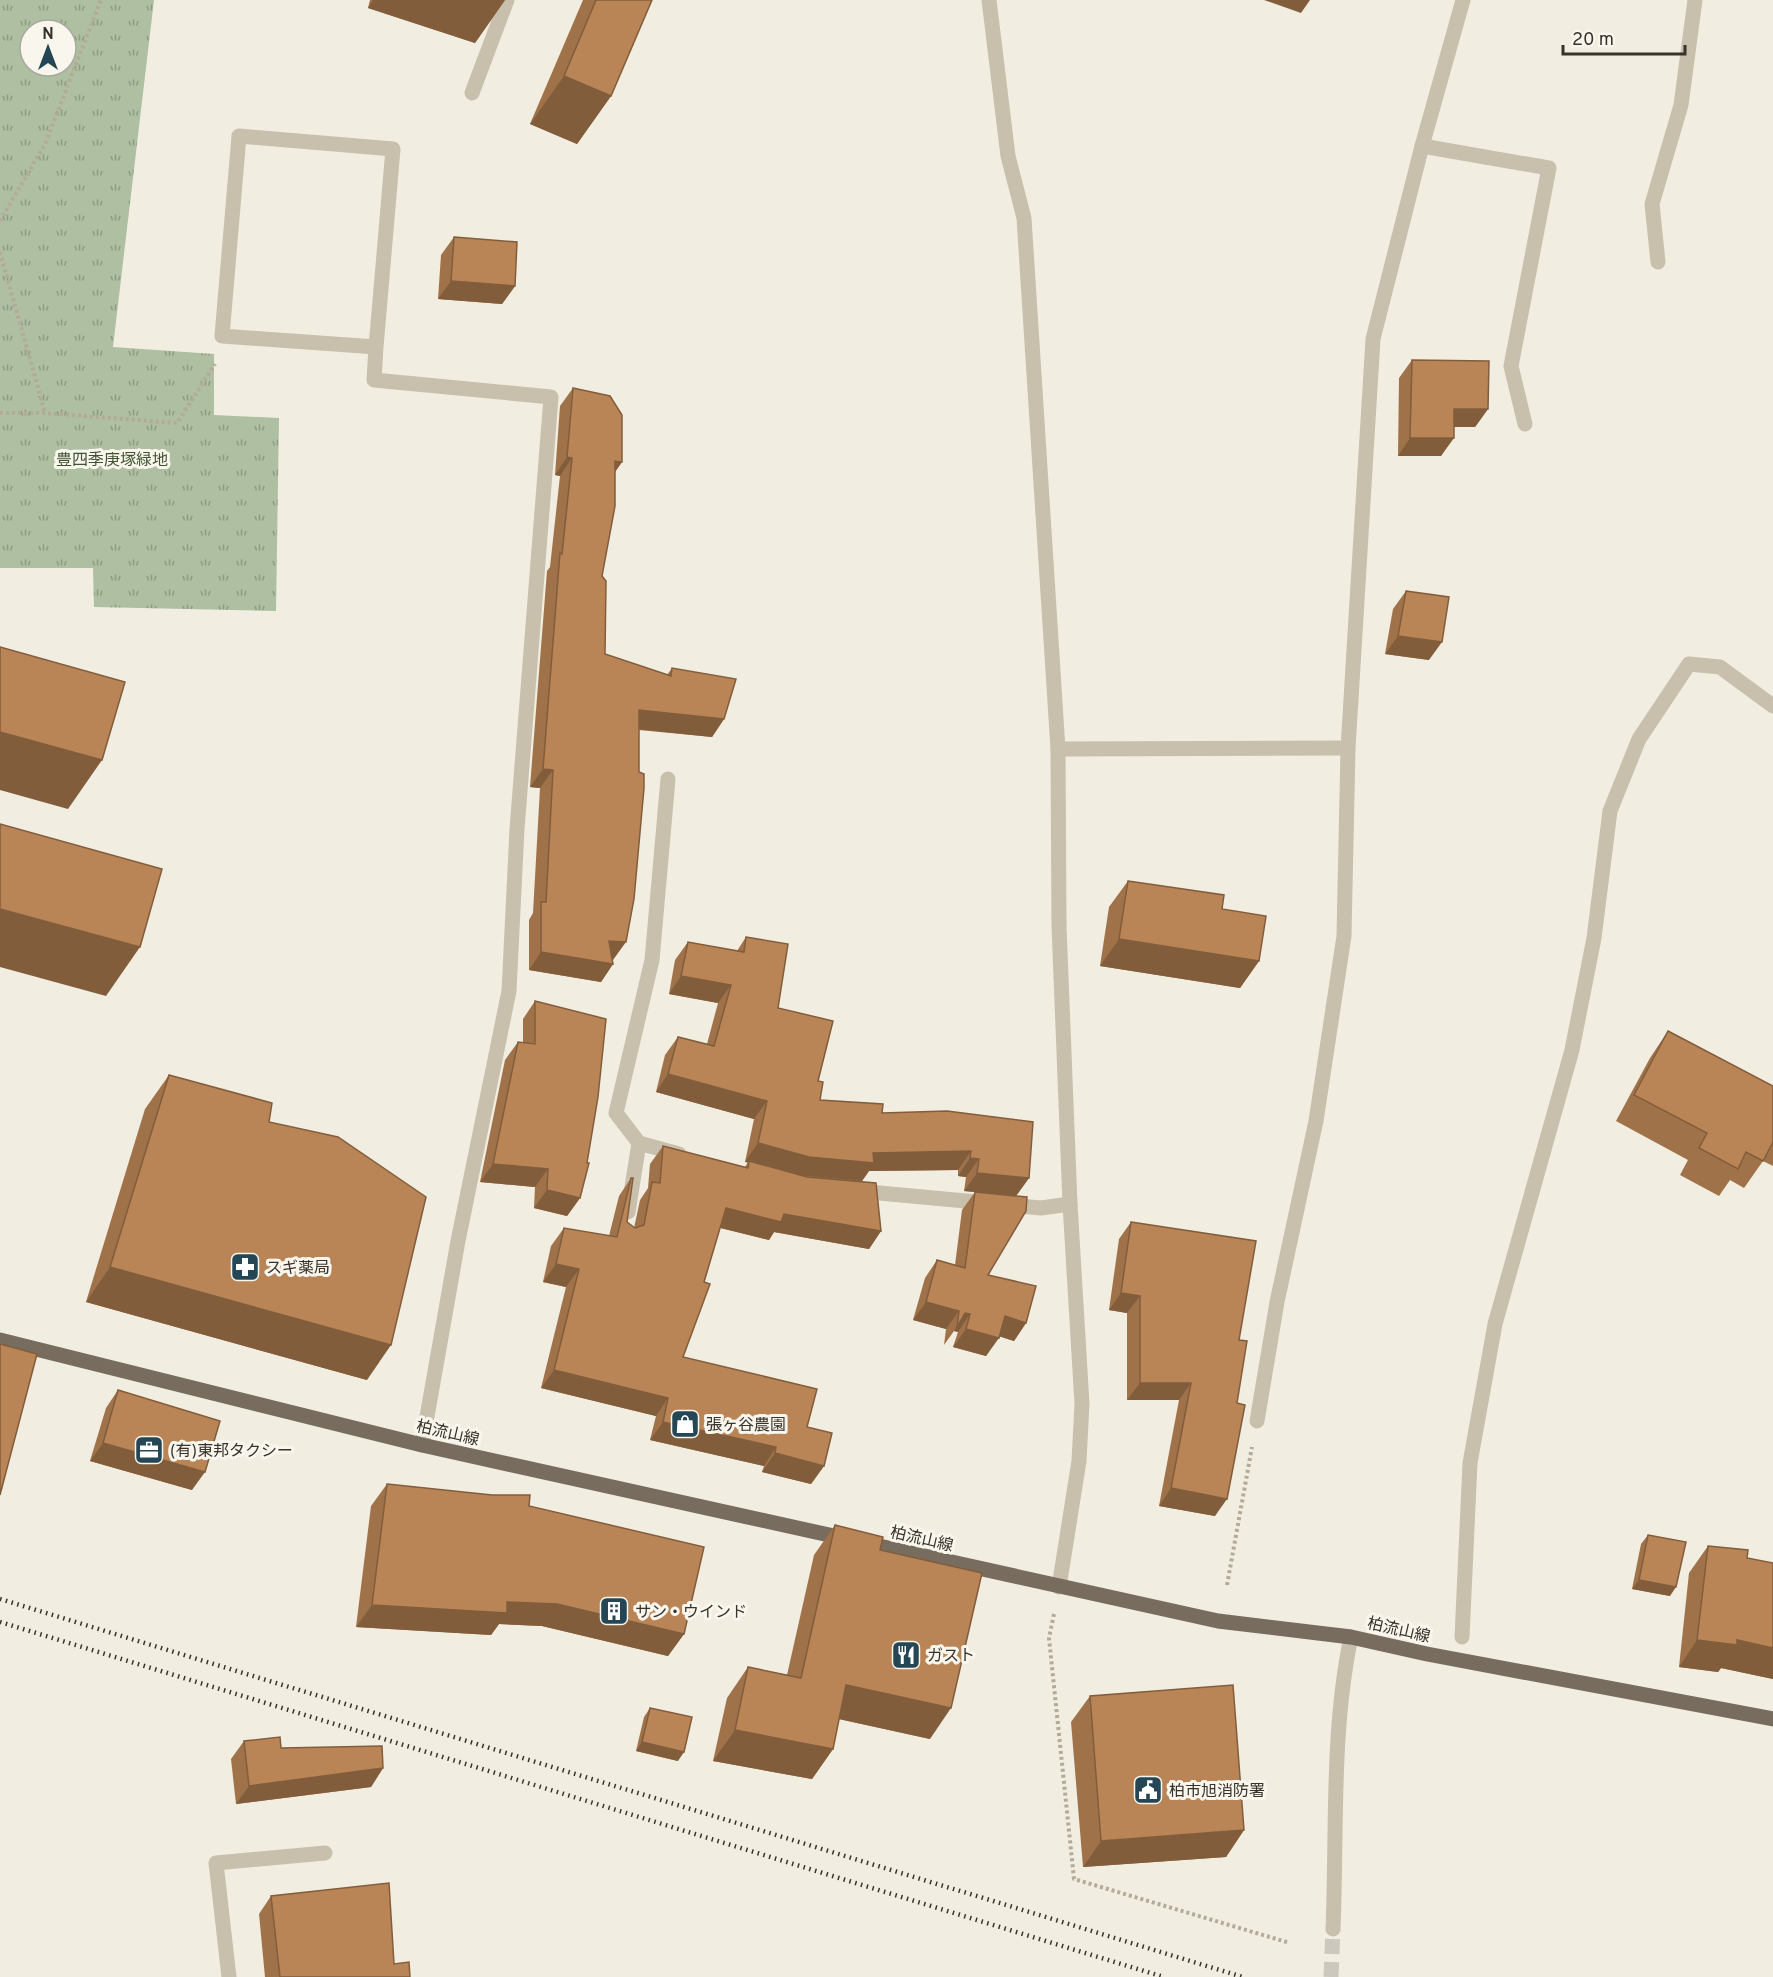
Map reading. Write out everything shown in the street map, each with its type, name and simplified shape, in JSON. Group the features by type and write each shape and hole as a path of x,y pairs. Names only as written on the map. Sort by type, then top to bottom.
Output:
{"main road":[{"name":"柏流山線","path":"0,1340 422,1445 1218,1621 1351,1636 1427,1654 1773,1719"}],"street":[{"path":"472,93 507,0"},
{"path":"989,0 1008,156 1024,218 1058,749 1059,926 1070,1204 1082,1404 1079,1461 1059,1587"},
{"path":"1257,1421 1276,1302 1316,1121 1344,936 1348,748 1373,339 1422,146 1463,0"},
{"path":"1658,262 1652,204 1681,105 1695,0"},
{"path":"376,347 222,336 239,136 393,149 374,380 551,397 517,829 509,991 458,1241 422,1445"},
{"path":"1422,146 1549,168 1511,366 1525,424"},
{"path":"1462,1636 1470,1463 1495,1324 1572,1050 1594,938 1610,811 1639,739 1689,664 1720,667 1773,706"},
{"path":"1058,749 1348,748"},
{"path":"668,779 652,960 616,1113 639,1143 695,1158"},
{"path":"626,1225 639,1143"},
{"path":"842,1189 1041,1208 1070,1204"},
{"path":"1333,1929 1338,1729 1342,1681 1351,1636"},
{"path":"229,1977 216,1863 325,1853"}],"path":[{"path":"0,221 45,144 101,0"},
{"path":"0,252 45,413"},
{"path":"0,413 45,413 177,423 234,336"},
{"path":"1227,1585 1257,1421"},
{"path":"1059,1587 1049,1638 1074,1879 1290,1943"}],"green space":[{"name":"豊四季庚塚緑地","path":"0,0 154,0 113,347 214,354 214,415 279,418 276,611 94,607 93,568 0,568"}],"building":[{"path":"596,0 652,0 611,96 564,76"},
{"path":"454,237 517,242 515,286 451,281"},
{"path":"1412,360 1489,361 1488,409 1454,409 1454,438 1410,438"},
{"path":"573,388 610,396 622,415 622,462 615,461 615,506 602,576 606,581 605,654 671,676 672,668 736,679 724,719 639,710 639,772 644,774 644,788 634,899 626,942 609,941 613,964 541,952 541,902 546,902 553,770 543,769 560,553 562,554 572,458 567,457"},
{"path":"1406,591 1449,597 1442,642 1398,636"},
{"path":"0,647 125,682 102,760 0,732"},
{"path":"0,824 162,869 140,947 0,909"},
{"path":"1128,881 1224,895 1222,909 1266,916 1259,961 1119,939"},
{"path":"746,937 788,944 778,1008 833,1021 818,1081 823,1082 820,1100 883,1104 882,1113 947,1111 1033,1122 1029,1178 977,1173 979,1159 970,1158 971,1151 873,1153 874,1163 809,1157 758,1143 767,1101 668,1074 678,1037 714,1046 731,985 681,976 688,942 744,952"},
{"path":"535,1001 606,1019 598,1097 587,1163 589,1163 580,1198 547,1190 548,1169 493,1164 518,1042 535,1044"},
{"path":"1668,1031 1773,1086 1773,1142 1763,1161 1746,1152 1738,1169 1699,1148 1707,1133 1634,1095"},
{"name":"スギ薬局","path":"169,1075 272,1103 269,1122 338,1137 426,1197 391,1345 110,1267"},
{"path":"663,1146 748,1168 749,1161 807,1177 876,1183 881,1231 784,1214 781,1222 726,1208 704,1282 710,1284 683,1357 817,1389 807,1427 832,1433 824,1466 775,1453 776,1447 663,1422 668,1398 554,1370 579,1269 556,1264 564,1228 617,1237 631,1178 633,1178 627,1222 635,1228 644,1225 652,1182 660,1183"},
{"path":"975,1192 1027,1197 1026,1211 988,1275 1036,1286 1026,1323 1005,1316 999,1338 966,1329 970,1314 965,1313 957,1327 959,1311 926,1302 937,1260 965,1268"},
{"path":"1131,1222 1256,1241 1239,1340 1247,1341 1237,1403 1245,1405 1227,1499 1171,1488 1191,1383 1140,1383 1140,1296 1121,1293"},
{"path":"0,1344 37,1354 0,1495"},
{"path":"118,1390 220,1421 205,1472 103,1443"},
{"path":"387,1484 492,1495 530,1495 529,1506 704,1547 684,1634 557,1604 507,1602 507,1613 372,1605"},
{"path":"835,1525 883,1537 880,1550 982,1573 951,1708 846,1685 833,1749 735,1730 748,1667 801,1678"},
{"path":"1648,1535 1686,1542 1676,1587 1639,1580"},
{"path":"1708,1546 1748,1550 1747,1558 1773,1563 1773,1648 1737,1640 1737,1645 1697,1640"},
{"name":"柏市旭消防署","path":"1233,1685 1244,1830 1101,1841 1090,1696"},
{"path":"650,1708 692,1717 684,1752 642,1742"},
{"path":"280,1737 281,1748 382,1746 383,1768 249,1786 244,1741"},
{"path":"389,1883 394,1964 409,1962 410,1977 280,1977 271,1896"}],"tunnel":[{"path":"1331,1977 1333,1929"}],"railway":[{"path":"0,1599 1243,1977"},
{"path":"0,1622 1164,1977"}],"place":[{"name":"スギ薬局","path":"245,1267"},
{"name":"張ヶ谷農園","path":"685,1424"},
{"name":"(有)東邦タクシー","path":"149,1450"},
{"name":"サン・ウインド","path":"614,1611"},
{"name":"ガスト","path":"906,1655"},
{"name":"柏市旭消防署","path":"1148,1790"}]}
